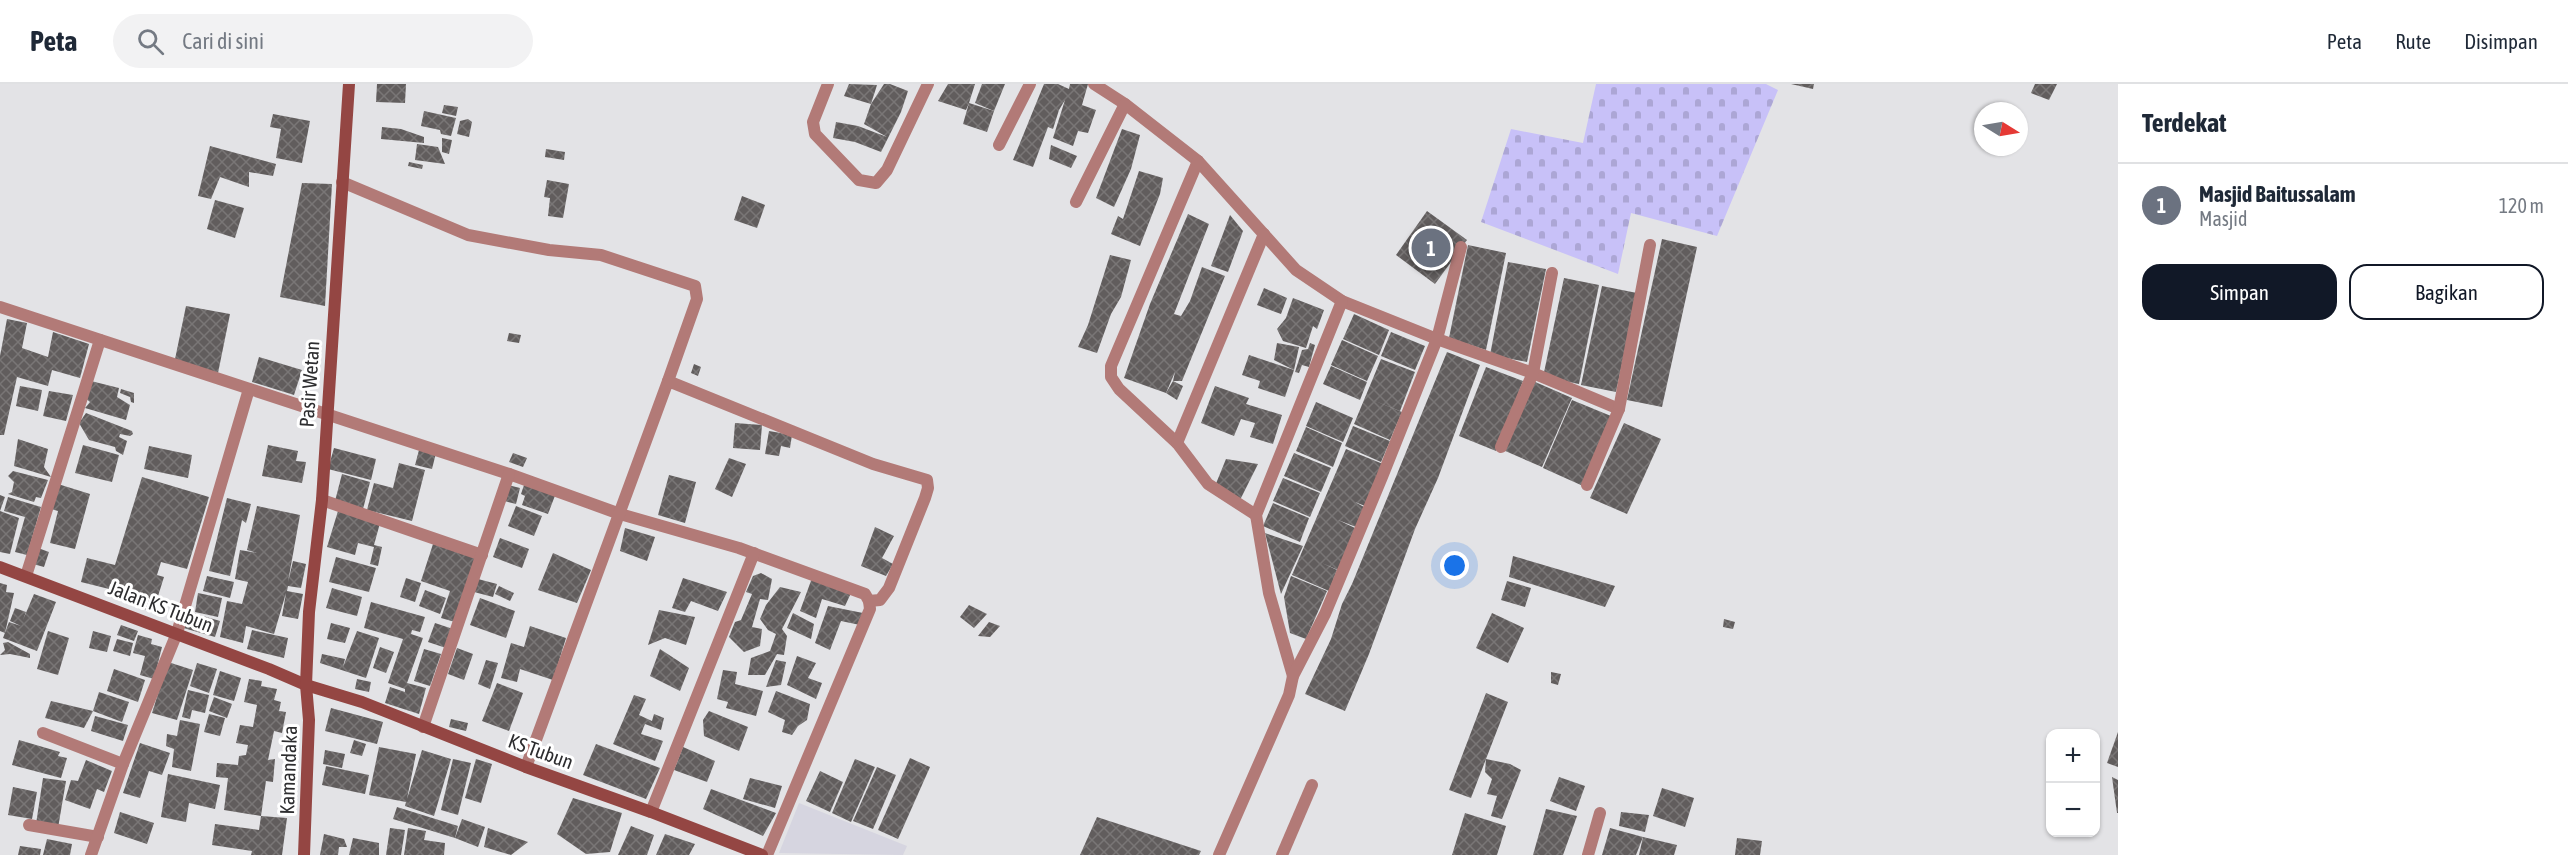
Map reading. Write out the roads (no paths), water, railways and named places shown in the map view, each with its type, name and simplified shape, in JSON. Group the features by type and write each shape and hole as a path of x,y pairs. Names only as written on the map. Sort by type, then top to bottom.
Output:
{"main road":[{"name":"Pasir Wetan","path":"306,686 309,612 322,500 349,84"},
{"name":"Jalan KS Tubun","path":"0,567 177,633 306,686"},
{"name":"KS Tubun","path":"306,686 362,702 526,768 764,855"},
{"name":"Kamandaka","path":"304,855 309,720 306,686"}],"street":[{"path":"828,84 813,122 815,134 858,180 876,183 887,170 928,84"},
{"path":"999,146 1030,84"},
{"path":"1094,84 1125,104 1198,161 1296,270 1342,301 1619,409"},
{"path":"1076,202 1125,104"},
{"path":"1198,161 1112,366 1111,377 1119,389 1178,443 1208,484 1256,515"},
{"path":"342,182 468,234 549,250 601,255 695,286 697,299 526,768"},
{"path":"1178,443 1263,234"},
{"path":"1587,485 1619,409 1650,245"},
{"path":"1219,855 1289,695 1293,675 1325,614 1437,339 1461,247"},
{"path":"1501,447 1533,374 1552,273"},
{"path":"1293,675 1269,593 1256,515 1342,301"},
{"path":"0,308 510,474 620,514 754,553 865,594 870,609 764,855"},
{"path":"26,576 100,340"},
{"path":"668,381 873,464 927,480 928,488 925,498 890,588 880,600 869,601"},
{"path":"91,855 123,764 177,633 249,389"},
{"path":"423,727 510,474"},
{"path":"322,500 482,555"},
{"path":"651,812 754,553"},
{"path":"43,733 123,764"},
{"path":"1282,855 1312,785"},
{"path":"1588,855 1600,813"},
{"path":"29,825 98,837"}],"place":[{"name":"Masjid Baitussalam","path":"1431,248"}]}
